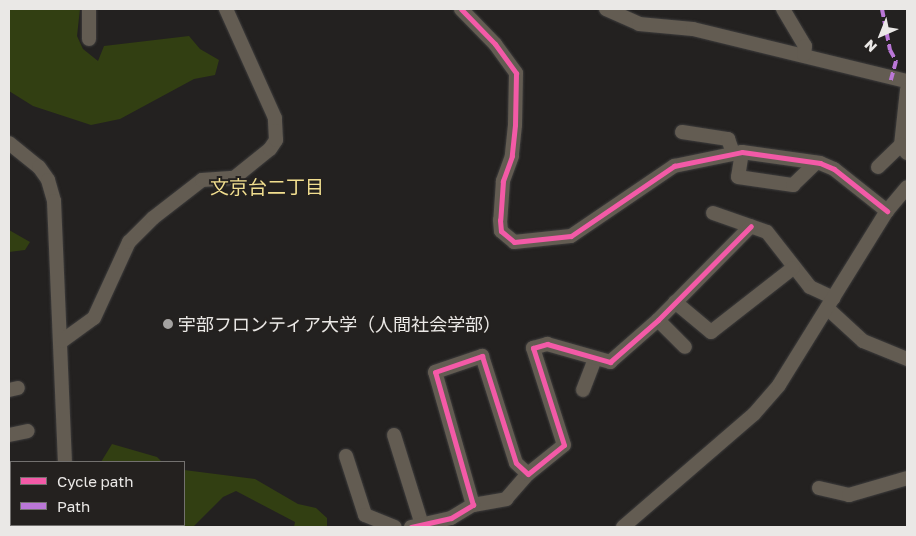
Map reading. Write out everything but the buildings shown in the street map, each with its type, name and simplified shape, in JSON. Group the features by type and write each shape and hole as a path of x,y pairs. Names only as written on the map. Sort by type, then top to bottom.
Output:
{"street":[{"path":"89,9 89,39"},
{"path":"62,341 94,318 124,249 153,218 202,180 234,178 270,149 276,140 276,118 226,9"},
{"path":"461,9 495,44 516,73 515,126 512,156 503,181 500,220 501,231 514,242 571,236 674,166 737,152 816,162 834,169 888,211"},
{"path":"606,9 639,24 693,29 907,81"},
{"path":"783,9 805,46 804,55"},
{"path":"878,167 904,149 907,90"},
{"path":"682,132 728,139 737,152 738,176 793,185 816,162"},
{"path":"9,143 31,158 48,180 58,256 65,461"},
{"path":"622,527 754,414 795,361 888,211 907,190"},
{"path":"713,212 767,232 793,268 810,287 831,303 862,341 907,359"},
{"path":"394,435 417,526 451,518 473,505 506,498 528,474 564,445 533,348 547,344 610,362 658,320 751,226"},
{"path":"675,302 712,332 793,268"},
{"path":"658,320 685,347"},
{"path":"473,505 435,372 482,356 516,463 528,474"},
{"path":"584,390 595,359"},
{"path":"9,435 28,431"},
{"path":"346,456 365,514 395,527"},
{"path":"819,488 849,495 907,478"}],"green space":[{"path":"9,9 80,9 77,36 83,49 98,61 104,46 189,36 200,49 219,60 215,75 194,79 120,119 91,125 33,106 9,91"},
{"path":"9,230 30,242 25,250 9,252"},
{"path":"112,444 157,457 161,461 102,461"},
{"path":"185,470 255,479 298,504 316,508 327,518 327,527 294,527 295,522 236,491 223,497 193,527 153,527 185,526"}],"marked path":[{"path":"882,9 890,50 896,61 891,80"}],"cycle path":[{"path":"461,9 495,44 516,73 515,125 512,156 503,181 500,220 501,231 514,242 571,236 674,166 742,152 820,163 834,169 887,211"},
{"path":"411,527 451,518 473,505 435,372 482,356 516,463 528,474 564,445 533,348 547,344 610,362 658,320 751,226"}],"place":[{"name":"宇部フロンティア大学（人間社会学部）","path":"168,324"}],"district":[{"name":"文京台二丁目","path":"267,187"}]}
